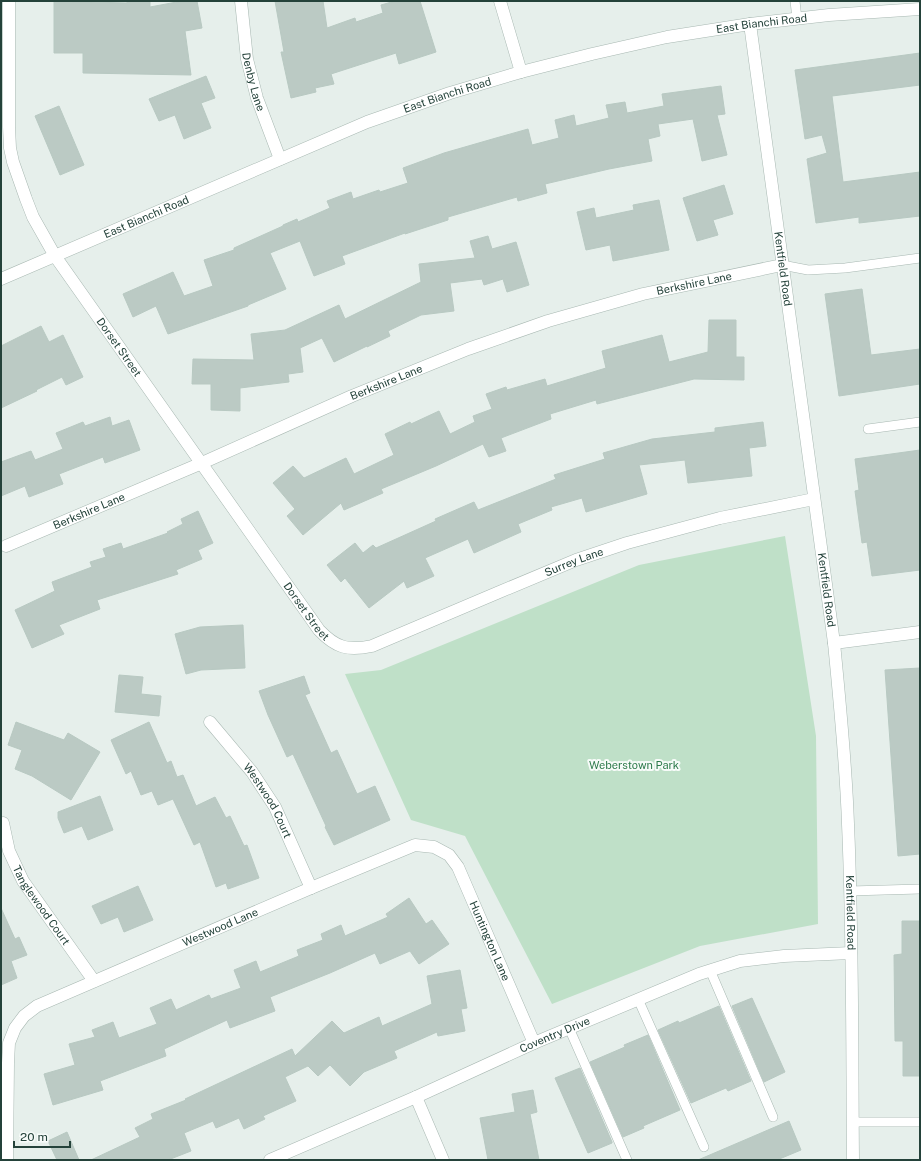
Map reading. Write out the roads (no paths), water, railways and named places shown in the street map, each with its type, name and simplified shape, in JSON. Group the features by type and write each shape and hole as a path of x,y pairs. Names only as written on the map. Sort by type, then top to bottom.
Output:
{"street":[{"name":"Dorset Street","path":"9,1 9,127 12,155 13,162 33,217 55,256 202,462 319,630 329,640 342,647"},
{"name":"Denby Lane","path":"241,1 247,59 257,98 280,160"},
{"path":"500,1 521,72"},
{"name":"East Bianchi Road","path":"1,279 367,122 450,93 521,72 667,37 750,24 829,15 920,9"},
{"name":"Kentfield Road","path":"750,24 834,643 842,723 848,824 852,954 853,1160"},
{"name":"Berkshire Lane","path":"6,546 352,396 468,349 548,321 643,294 782,265"},
{"name":"Surrey Lane","path":"342,647 358,649 372,646 569,563 627,543 720,518 814,499"},
{"path":"834,643 920,632"},
{"name":"Westwood Court","path":"210,722 252,772 275,807 311,888"},
{"name":"Tanglewood Court","path":"3,823 9,851 23,881 94,981"},
{"name":"Westwood Lane","path":"7,1160 9,1044 15,1028 24,1016 37,1006 415,845 434,847"},
{"name":"Huntington Lane","path":"434,847 449,855 458,867 534,1043"},
{"name":"Coventry Drive","path":"270,1160 416,1098 534,1043 710,970 747,960 784,956 852,954"},
{"path":"416,1098 444,1160"}],"lane":[{"path":"795,1 796,19"},
{"path":"782,265 808,270 845,268 920,258"},
{"path":"868,429 920,422"},
{"path":"850,891 920,889"},
{"path":"710,970 773,1117"},
{"path":"638,999 704,1147"},
{"path":"569,1028 627,1160"},
{"path":"853,1122 920,1122"}],"park label":[{"name":"Weberstown Park","path":"634,765"}]}
